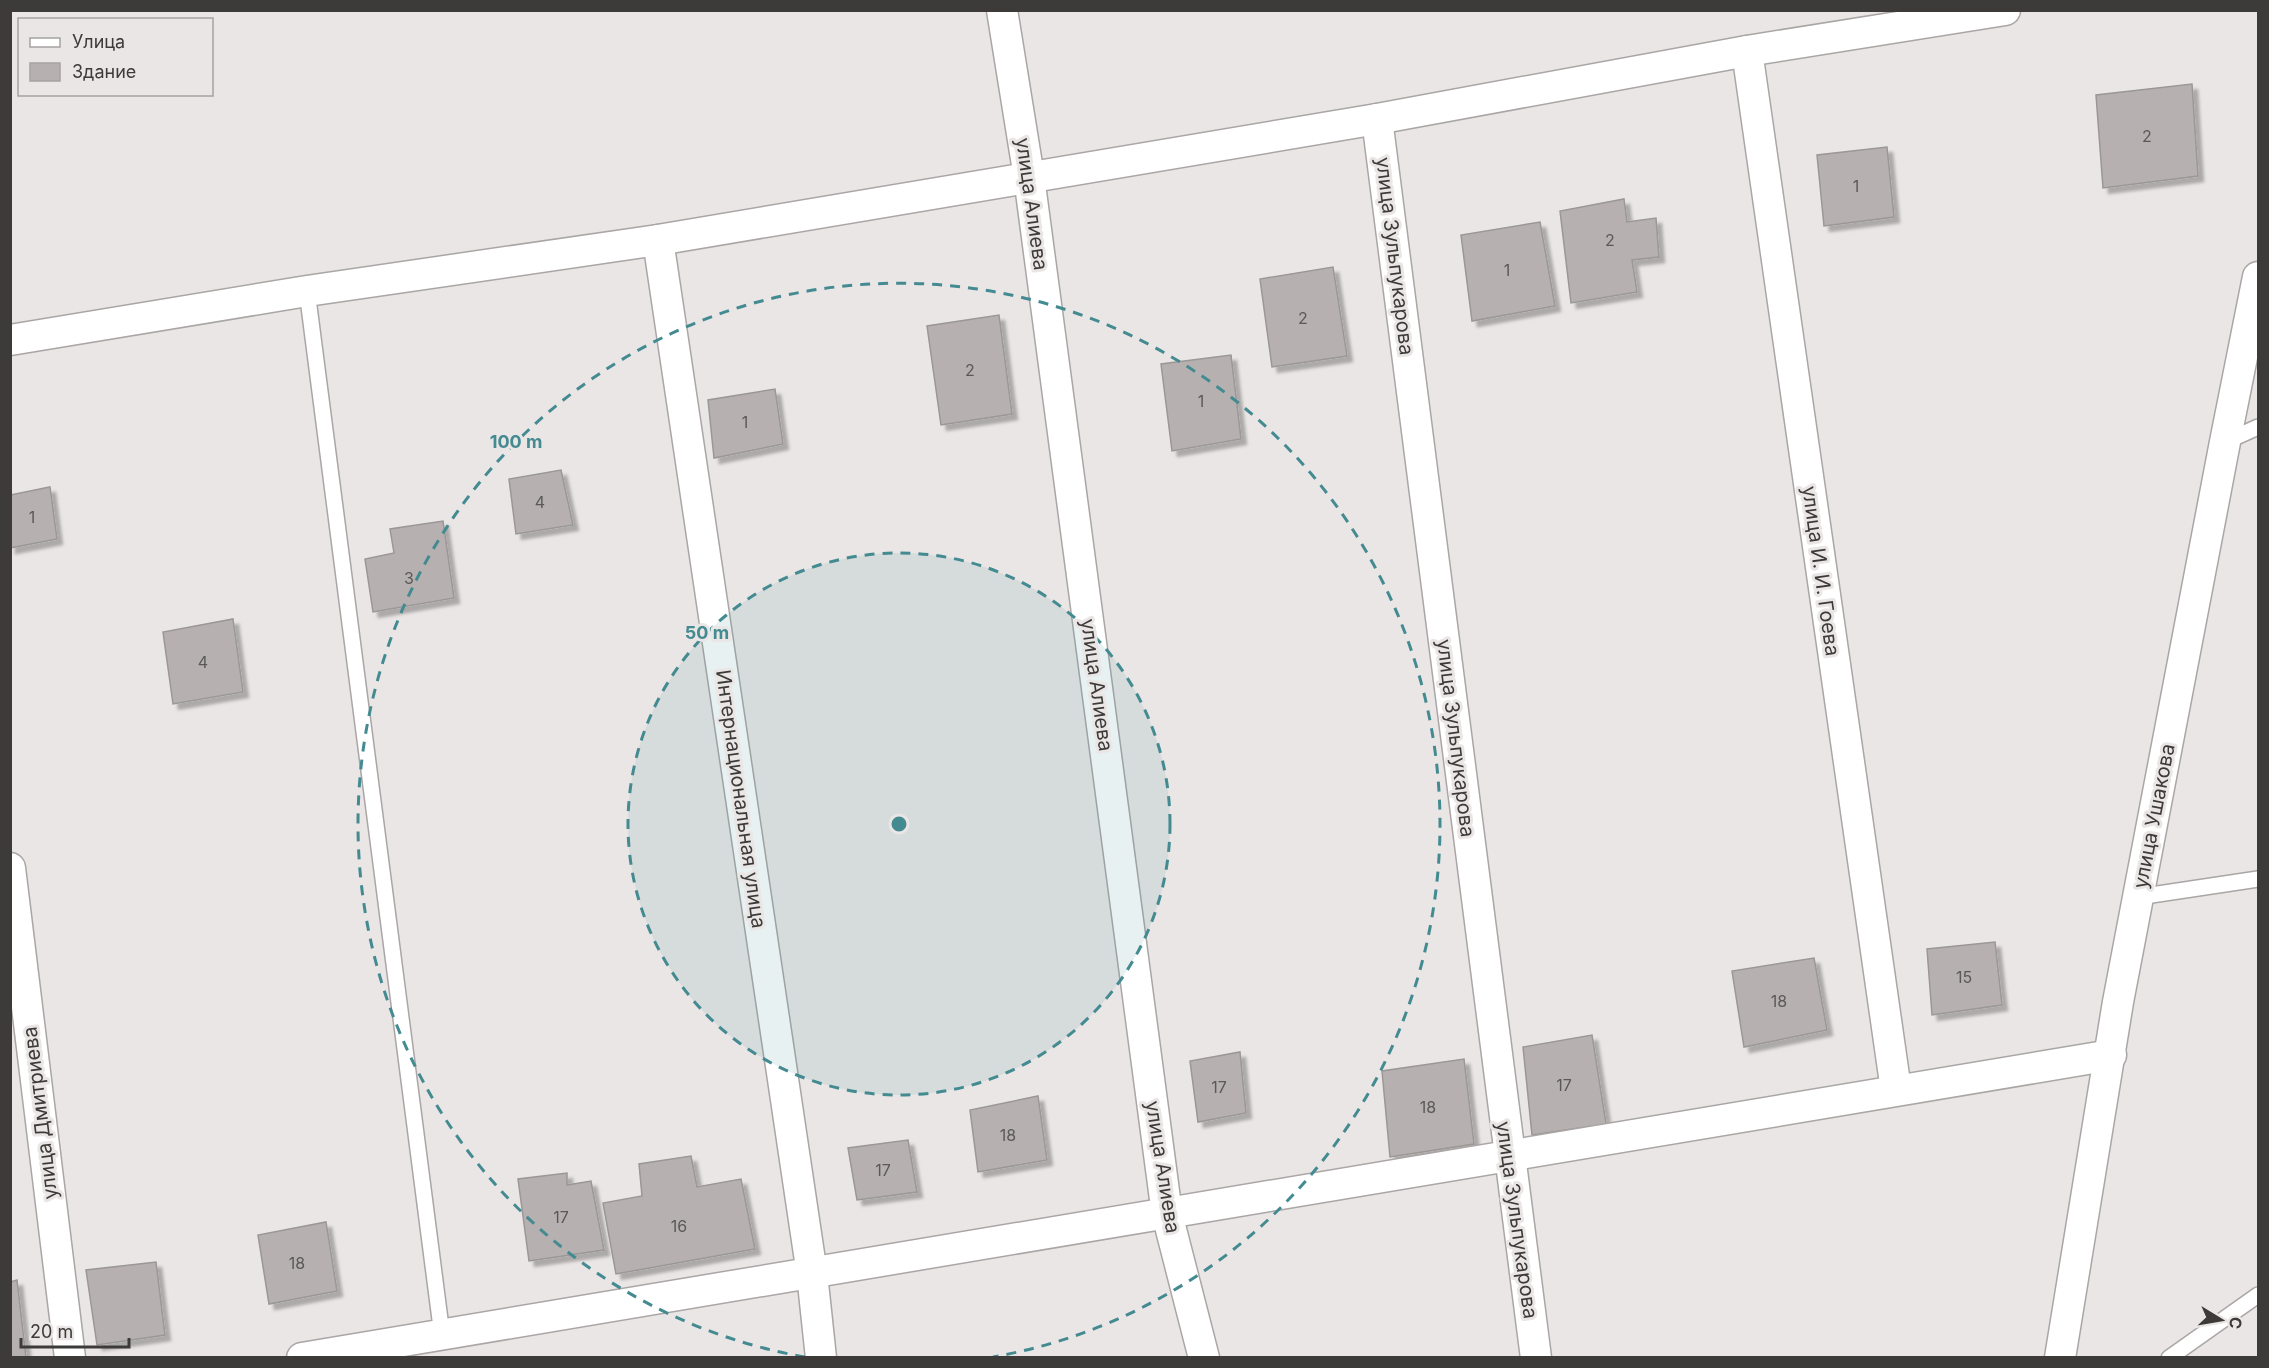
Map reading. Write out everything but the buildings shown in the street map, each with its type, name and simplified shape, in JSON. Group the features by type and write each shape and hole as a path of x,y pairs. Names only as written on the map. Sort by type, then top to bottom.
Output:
{"street":[{"name":"улица Алиева","path":"1002,10 1029,177 1167,1214 1204,1358"},
{"path":"10,340 307,291 658,240 1377,118 1747,51 2005,10"},
{"name":"улица И. И. Гоева","path":"1747,51 1896,1090"},
{"name":"улица Зульпукарова","path":"1377,118 1536,1358"},
{"name":"Интернациональная улица","path":"658,240 812,1274 821,1358"},
{"name":"улица Ушакова","path":"2060,1358 2118,1002 2225,442 2259,277"},
{"name":"улица Дмитриева","path":"10,868 69,1358"},
{"path":"302,1358 444,1346 812,1274 2111,1055"}],"lane":[{"path":"307,291 444,1346"},
{"path":"2225,442 2259,427"},
{"path":"2138,897 2259,879"},
{"path":"2169,1358 2259,1294"}]}
